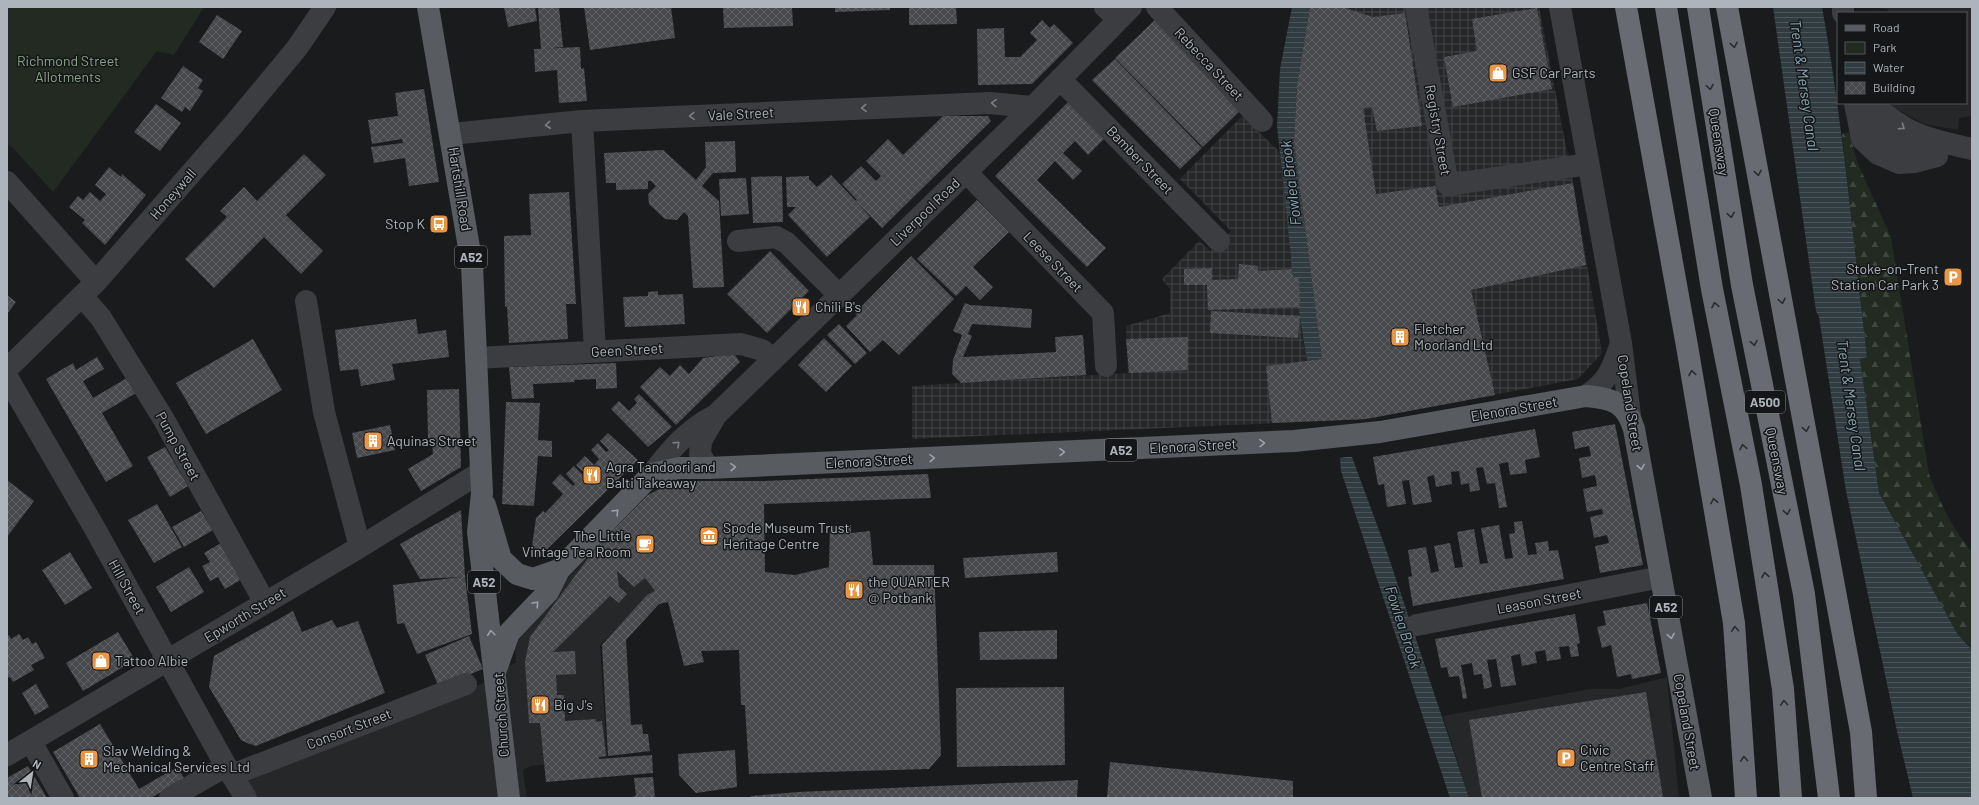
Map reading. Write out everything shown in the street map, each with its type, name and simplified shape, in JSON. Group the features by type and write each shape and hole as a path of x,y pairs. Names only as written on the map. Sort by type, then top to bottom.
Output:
{"highway":[{"path":"1626,7 1687,346 1734,623 1746,798"},
{"name":"A500","path":"1666,7 1712,289 1751,486 1783,689 1791,798"},
{"name":"Queensway","path":"1698,7 1742,285 1804,594 1829,798"},
{"path":"1727,7 1861,732 1866,798"},
{"path":"1785,798 1786,734"}],"main road":[{"name":"Hartshill Road","path":"428,7 451,134 472,264 482,482 478,532 496,672"},
{"name":"Elenora Street","path":"652,474 679,468 708,468 1294,441 1380,432 1586,396 1603,397 1618,403 1630,415"},
{"name":"Copeland Street","path":"1630,415 1701,798"},
{"name":"Liverpool Road","path":"509,633 548,592 559,570 652,474"},
{"name":"Hartshill Road","path":"482,482 501,559"},
{"name":"Liverpool Road","path":"501,559 517,574 533,579 559,570"},
{"name":"Church Street","path":"509,633 496,672 509,798"}],"street":[{"name":"Honeywall","path":"7,369 89,289 234,124 297,48 325,7"},
{"name":"Rebecca Street","path":"1157,7 1262,121"},
{"name":"Registry Street","path":"1416,7 1448,185 1588,164"},
{"name":"Copeland Street","path":"1560,7 1620,343 1630,415"},
{"name":"Liverpool Road","path":"708,468 700,454 702,441 716,415 1060,79 1118,11"},
{"name":"Bamber Street","path":"1060,79 1219,241"},
{"name":"Vale Street","path":"451,134 582,121 989,102 1032,107"},
{"path":"1861,105 1885,115 1908,131 1925,138 1972,149"},
{"path":"1861,105 1868,125 1895,145 1914,153 1937,156"},
{"path":"582,121 595,351"},
{"name":"Leese Street","path":"966,172 1103,313 1106,366"},
{"name":"Pump Street","path":"7,182 89,289 101,318 163,418 265,603"},
{"path":"738,241 776,237 787,243 839,295"},
{"path":"306,301 324,412 360,547"},
{"name":"Elenora Street","path":"1586,396 1599,387 1612,370 1620,343"},
{"name":"Geen Street","path":"476,358 741,344 762,350 772,360"},
{"name":"Hill Street","path":"7,377 94,527 246,798"},
{"name":"Liverpool Road","path":"652,474 668,452 696,425 716,415"},
{"name":"Epworth Street","path":"7,755 360,547 482,482"},
{"name":"Leason Street","path":"1417,625 1661,577"},
{"name":"Consort Street","path":"170,798 229,770 466,684"},
{"path":"31,742 63,798"}],"shaded area":[{"path":"1310,7 1539,7 1573,183 1602,353 1578,379 1366,419 912,439 912,386 1128,373 1126,326 1170,313 1170,289 1162,279 1199,241 1211,251 1231,231 1180,179 1242,116 1279,151 1302,335 1307,361 1321,359 1294,141 1297,85"},
{"path":"1866,7 1972,7 1972,116 1959,118 1958,130 1924,124 1895,108 1892,104 1967,104 1967,12 1888,12 1888,9"},
{"path":"633,510 646,525 654,571 645,578 656,590 600,645 607,757 531,766 523,770 527,798 249,798 238,780 481,684 516,662 515,650 525,623"},
{"name":"Civic Centre Staff","path":"1667,677 1679,798 1469,798 1443,716 1590,689 1619,689"}],"green space":[{"name":"Richmond Street Allotments","path":"7,7 204,7 174,55 157,51 53,192 13,148 7,144"},
{"path":"1849,132 1858,164 1891,237 1929,474 1947,515 1958,534 1972,552 1972,650 1958,635 1879,493 1860,358 1867,357 1842,134"}],"water":[{"name":"Fowlea Brook","path":"1292,7 1310,7 1297,85 1294,141 1322,359 1307,361 1293,275 1277,126 1280,69"},
{"name":"Trent & Mersey Canal","path":"1773,7 1822,7 1836,94 1847,182 1867,357 1860,359 1879,493 1958,635 1972,650 1972,798 1913,798 1897,731 1846,491 1819,317 1816,311"},
{"name":"Fowlea Brook","path":"1352,457 1387,552 1469,798 1450,798 1341,471 1340,458"}],"building":[{"path":"504,7 535,7 537,21 508,27"},
{"path":"538,7 559,7 563,47 541,49"},
{"path":"584,7 671,7 675,38 590,50"},
{"path":"723,7 792,7 793,26 724,28"},
{"path":"835,7 890,7 890,10 835,12"},
{"path":"909,7 956,7 957,24 909,25"},
{"path":"1310,7 1342,7 1373,17 1405,13 1422,126 1377,131 1372,107 1363,108 1376,194 1435,186 1439,207 1573,183 1586,265 1471,290 1495,395 1366,419 1272,423 1266,366 1322,359 1294,141 1297,85"},
{"name":"GSF Car Parts","path":"1537,8 1552,89 1453,107 1444,57 1477,51 1472,19"},
{"path":"217,15 242,31 223,59 199,42"},
{"path":"1156,19 1243,108 1203,147 1115,58"},
{"path":"1042,20 1050,28 1054,24 1073,43 1032,84 978,85 977,29 1004,28 1005,57 1020,57 1037,40 1030,33"},
{"path":"580,47 581,69 584,68 587,101 559,103 557,70 535,72 534,49"},
{"path":"1115,59 1202,148 1180,169 1092,80"},
{"path":"183,66 203,80 198,88 203,91 190,111 185,107 182,112 161,98"},
{"path":"424,89 439,182 409,186 405,158 374,163 371,147 403,143 402,139 372,144 368,120 398,116 395,93"},
{"path":"1069,101 1104,139 1088,155 1075,141 1063,153 1082,171 1073,180 1055,161 1037,180 1106,248 1087,267 995,176"},
{"path":"156,104 181,123 160,151 134,132"},
{"path":"943,116 988,116 991,121 882,228 858,203 870,217 827,257 788,215 796,207 787,207 786,177 809,176 809,179 817,187 831,175 856,201 857,200 842,184 861,166 876,181 881,176 866,161 888,139 903,155"},
{"path":"735,141 736,172 713,173 702,186 719,201 724,287 693,288 688,216 684,212 677,220 665,219 649,204 648,194 656,186 651,181 648,181 648,189 616,190 616,183 606,183 604,153 663,150 696,180 706,167 705,142"},
{"path":"304,154 326,175 286,215 323,251 301,274 264,237 214,288 185,259 227,217 220,211 244,187 257,201"},
{"path":"109,167 121,177 122,174 146,195 105,245 82,223 85,220 69,207 78,196 83,200 90,192 100,201 106,194 95,185"},
{"path":"782,176 783,222 753,223 751,177"},
{"path":"746,178 749,214 721,216 719,179"},
{"path":"569,192 576,304 566,304 568,339 509,343 507,306 505,307 504,236 531,235 529,194"},
{"path":"977,200 1009,232 973,267 993,287 980,300 966,286 956,296 917,259"},
{"path":"770,251 809,291 767,333 727,294"},
{"path":"911,256 954,299 899,355 883,340 870,352 846,326 857,315 855,313"},
{"path":"1239,264 1258,266 1258,271 1292,269 1293,278 1299,278 1300,307 1208,310 1207,285 1184,285 1184,269 1212,268 1212,280 1238,279"},
{"path":"658,291 658,295 683,294 685,324 625,327 623,297 648,296 648,292"},
{"path":"7,295 16,302 7,314"},
{"path":"965,303 970,305 1032,309 1031,328 972,324 968,334 972,336 963,357 1056,352 1055,337 1083,335 1086,375 961,383 952,374 953,360 962,335 953,331"},
{"path":"1211,311 1300,316 1298,338 1210,333"},
{"path":"416,319 418,334 446,330 449,357 392,364 395,380 361,386 358,369 340,371 335,330"},
{"path":"839,324 867,353 855,364 827,335"},
{"path":"1188,337 1188,370 1129,373 1126,339"},
{"path":"824,338 852,366 826,392 798,365"},
{"path":"253,339 282,390 206,434 176,383"},
{"path":"734,354 740,362 676,425 640,387 660,367 670,376 680,365 689,374 703,358"},
{"path":"97,357 104,369 83,381 93,398 127,378 136,393 102,413 133,466 106,482 46,379 73,363 76,370"},
{"path":"616,363 617,388 596,389 596,379 574,380 575,382 533,384 534,398 512,399 509,367"},
{"path":"459,389 461,467 421,491 408,469 433,454 432,440 428,438 427,390"},
{"path":"639,394 672,427 648,447 611,409 619,401 629,411 637,403 634,399"},
{"path":"506,402 540,403 538,440 552,441 552,457 538,456 534,506 502,504"},
{"path":"1615,424 1643,565 1600,573 1595,546 1609,543 1607,535 1594,538 1590,517 1603,514 1602,509 1587,512 1583,489 1597,486 1595,475 1582,478 1579,458 1591,456 1589,446 1575,449 1572,432"},
{"name":"Aquinas Street","path":"390,425 395,450 357,458 352,433"},
{"path":"1535,429 1540,457 1525,460 1527,473 1510,475 1508,462 1499,464 1507,507 1499,508 1495,483 1487,484 1483,467 1476,468 1480,490 1470,492 1469,483 1461,485 1459,471 1451,472 1452,484 1436,487 1434,475 1427,477 1432,502 1413,505 1409,480 1402,481 1406,504 1387,507 1384,484 1378,485 1373,457"},
{"path":"608,433 638,460 538,558 531,553 536,518 543,511 545,513 563,494 552,483 560,474 573,486 575,484 566,474 574,466 584,476 585,474 576,465 585,456 594,465 599,459 591,450 598,443 606,452 609,450 600,441"},
{"path":"165,447 188,486 170,497 147,457"},
{"path":"928,474 931,498 764,504 765,572 795,575 829,567 830,526 851,525 851,533 870,531 873,565 934,565 941,755 929,769 749,774 745,705 741,705 739,650 701,651 704,662 684,666 668,602 659,604 626,640 631,725 642,724 643,734 648,734 650,751 608,756 602,645 647,595 655,591 645,578 634,587 617,571 619,587 627,594 619,603 610,596 553,652 575,651 576,674 556,675 557,695 564,695 565,721 596,719 596,722 602,721 606,756 599,757 599,759 652,755 653,773 546,782 540,723 529,723 525,662 530,637 595,549 648,495 674,481 764,481"},
{"path":"7,480 34,501 7,537"},
{"path":"157,504 182,547 154,563 128,520"},
{"path":"461,510 465,577 472,634 417,654 404,623 397,624 393,585 461,577 420,579 400,544"},
{"path":"201,511 213,530 184,547 172,527"},
{"path":"1522,521 1528,555 1537,554 1535,543 1548,541 1549,551 1558,550 1564,579 1413,606 1408,577 1412,576 1408,550 1426,547 1431,573 1439,571 1434,546 1450,543 1455,568 1463,567 1457,532 1474,529 1480,564 1488,563 1481,528 1499,525 1505,559 1513,558 1509,534 1515,533 1514,522"},
{"path":"221,543 242,579 225,589 218,577 210,581 202,566 210,562 204,553"},
{"path":"70,552 92,588 65,605 42,570"},
{"path":"1057,552 1058,572 965,578 963,558"},
{"path":"189,567 204,592 171,612 156,587"},
{"path":"1647,603 1661,673 1632,679 1631,674 1617,677 1611,645 1602,648 1597,627 1606,625 1603,611"},
{"path":"293,611 302,632 332,620 337,628 358,621 385,693 256,746 241,740 209,687 214,656"},
{"path":"1575,614 1580,643 1577,644 1579,656 1571,657 1569,646 1559,647 1561,659 1547,661 1545,650 1535,652 1537,663 1522,666 1520,654 1511,656 1516,685 1501,687 1496,659 1487,660 1492,687 1484,689 1482,674 1474,675 1472,663 1461,665 1467,698 1463,699 1459,676 1449,677 1447,667 1441,668 1435,639"},
{"path":"1057,630 1057,659 980,660 979,632"},
{"name":"Tattoo Albie","path":"118,632 135,660 83,691 66,663"},
{"path":"19,634 23,640 28,637 32,644 36,642 45,658 31,665 34,670 13,682 10,677 7,678 7,637 9,635 11,639"},
{"path":"469,636 483,669 439,687 425,655"},
{"path":"36,684 49,707 35,715 22,693"},
{"path":"1064,687 1065,765 957,767 956,688"},
{"name":"Civic Centre Staff","path":"1646,692 1663,797 1482,798 1469,720"},
{"name":"Slav Welding & Mechanical Services Ltd","path":"100,724 139,789 177,767 184,778 151,798 80,798 53,752"},
{"path":"735,750 737,787 696,793 679,775 678,754"},
{"path":"1110,762 1293,781 1293,798 1107,797"},
{"path":"28,766 47,798 7,798 7,778"},
{"path":"653,777 655,798 628,798 636,796 634,778"},
{"path":"1078,780 1077,798 750,798 751,796 798,792"}],"place":[{"name":"GSF Car Parts","path":"1498,73"},
{"name":"Stop K","path":"439,224"},
{"name":"Stoke-on-Trent Station Car Park 3","path":"1953,277"},
{"name":"Chili B's","path":"801,307"},
{"name":"Fletcher Moorland Ltd","path":"1400,337"},
{"name":"Aquinas Street","path":"373,441"},
{"name":"Agra Tandoori and Balti Takeaway","path":"592,475"},
{"name":"Spode Museum Trust Heritage Centre","path":"709,536"},
{"name":"The Little Vintage Tea Room","path":"645,544"},
{"name":"the QUARTER @ Potbank","path":"854,590"},
{"name":"Tattoo Albie","path":"101,661"},
{"name":"Big J's","path":"540,705"},
{"name":"Civic Centre Staff","path":"1566,758"},
{"name":"Slav Welding & Mechanical Services Ltd","path":"89,759"}]}
